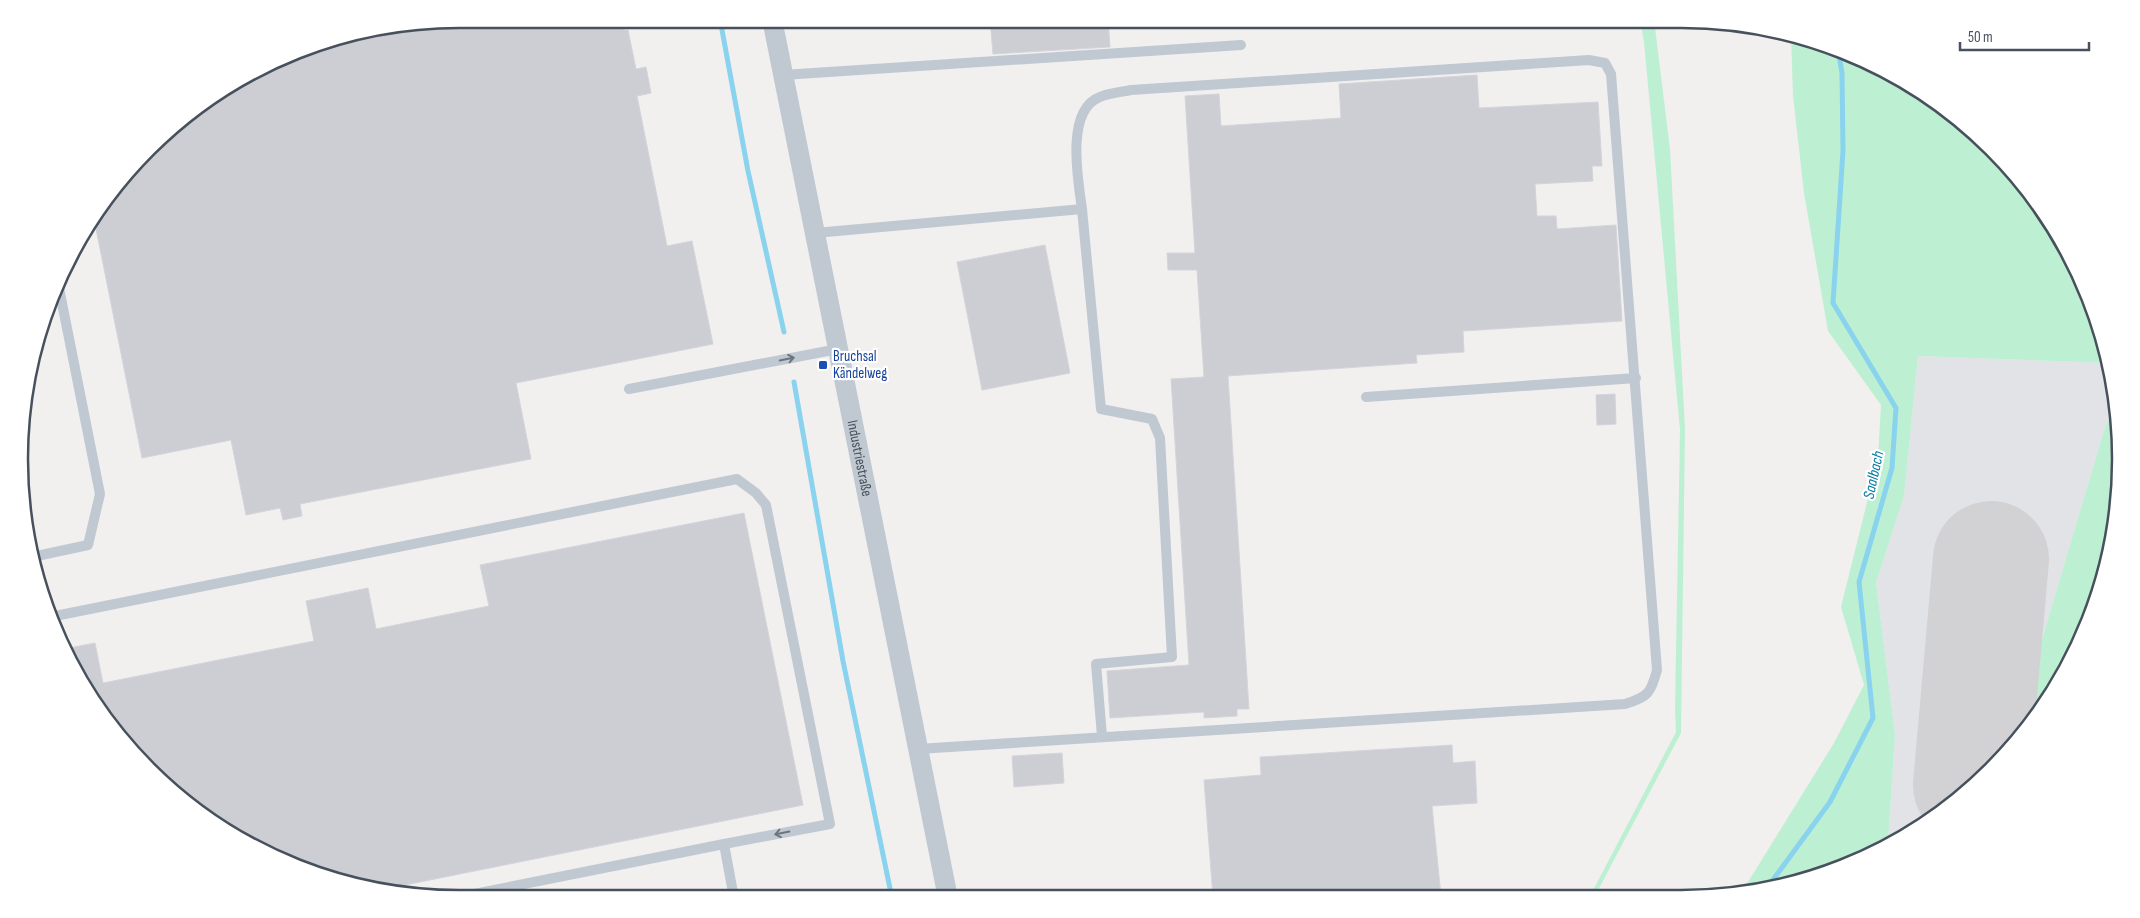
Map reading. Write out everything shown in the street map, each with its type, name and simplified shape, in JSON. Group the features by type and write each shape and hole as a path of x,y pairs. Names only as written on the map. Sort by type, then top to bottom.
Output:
{"street":[{"name":"Industriestraße","path":"774,28 815,233 831,351 918,748 946,890"}],"lane":[{"path":"783,75 1241,45"},
{"path":"918,748 1625,704 1642,698 1652,690 1657,670 1636,378 1611,74 1605,63 1579,60 1131,90 1099,97 1081,114 1076,161 1101,409 1152,419 1160,438 1172,657 1096,664 1102,736"},
{"path":"815,233 1082,209"},
{"path":"39,556 88,545 100,494 60,294"},
{"path":"629,389 831,351"},
{"path":"1366,397 1636,378"},
{"path":"57,616 737,479 756,492 766,505 830,824 494,890"},
{"path":"724,844 733,890"}],"shaded area":[{"path":"1918,356 2101,363 2110,416 2105,427 2032,673 2029,714 2005,744 1966,783 1921,818 1888,837 1895,735 1876,583 1904,496"}],"green space":[{"path":"1642,28 1655,28 1670,149 1685,429 1681,733 1598,890 1593,890 1676,732 1680,430"},
{"path":"1791,42 1846,60 1897,85 1921,100 1966,135 2005,174 2040,219 2055,243 2080,294 2090,320 2101,363 1918,356 1904,496 1876,583 1895,735 1888,837 1820,868 1793,876 1746,885 1834,743 1864,685 1841,607 1878,458 1881,405 1828,331 1804,193 1793,96"},
{"path":"2110,416 2112,487 2109,515 2098,571 2090,598 2068,650 2055,675 2029,714 2032,673 2105,427"}],"building":[{"path":"431,28 624,28 624,30 628,30 636,69 646,67 651,93 637,96 667,246 692,241 713,344 516,383 531,459 300,504 302,516 283,520 280,508 246,515 231,440 142,458 95,226 135,174 174,135 219,100 243,85 294,60 347,42 403,31"},
{"path":"991,28 1109,28 1110,47 993,54"},
{"path":"1477,75 1479,108 1598,102 1602,166 1592,166 1593,181 1535,184 1537,216 1556,216 1557,229 1616,225 1622,321 1463,331 1464,352 1416,355 1417,363 1228,376 1249,709 1237,709 1237,716 1204,718 1204,712 1110,718 1107,671 1189,665 1171,379 1204,377 1197,270 1168,270 1167,253 1195,253 1185,96 1219,94 1221,126 1341,118 1339,84"},
{"path":"1045,245 1070,373 982,390 957,262"},
{"path":"1615,394 1616,424 1597,425 1596,395"},
{"path":"744,513 803,805 399,886 347,876 294,858 243,833 219,818 174,783 135,744 117,722 85,675 71,648 95,643 103,683 314,641 306,601 368,588 376,629 489,606 480,565"},
{"path":"1452,745 1453,763 1475,761 1477,803 1432,806 1440,890 1212,890 1204,780 1261,775 1260,757"},
{"path":"1062,753 1064,783 1014,787 1012,756"}],"waterway":[{"path":"722,28 748,171 784,332"},
{"name":"Saalbach","path":"1773,880 1830,802 1873,718 1859,582 1892,468 1896,408 1833,303 1843,151 1842,73 1839,57"},
{"path":"794,382 843,661 890,890"}],"runway":[{"path":"1972,778 1991,559"}],"place":[{"name":"Bruchsal Kändelweg","path":"823,365"}]}
